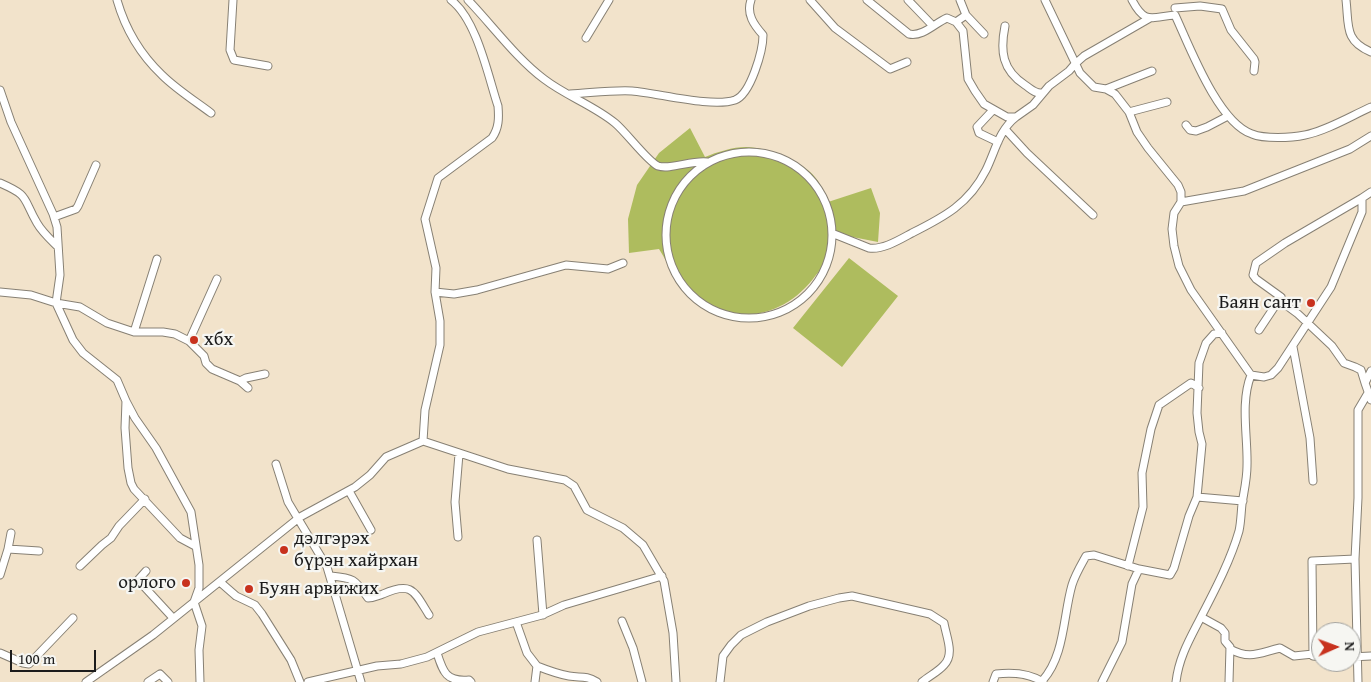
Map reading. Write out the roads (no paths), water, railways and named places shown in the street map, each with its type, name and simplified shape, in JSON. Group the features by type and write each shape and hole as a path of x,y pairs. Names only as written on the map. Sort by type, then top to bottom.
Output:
{"street":[{"path":"117,0 126,26 138,46 162,75 210,113"},
{"path":"233,0 231,56 234,60 268,66"},
{"path":"423,441 425,410 440,347 440,321 435,266 425,219 438,178 492,138 497,129 499,115 498,106 473,30 451,0"},
{"path":"468,0 536,73 550,84 605,115 651,161 657,165 668,167 707,162"},
{"path":"586,38 609,0"},
{"path":"569,94 629,91 667,95 691,100 726,102 737,100 746,90 757,66 763,45 763,35 752,24 749,6 751,0"},
{"path":"810,0 835,28 890,69 907,62"},
{"path":"868,0 909,34 918,34 929,30 947,18 956,22 963,31 968,79 984,104 1007,117 1016,118"},
{"path":"908,0 933,26"},
{"path":"960,0 966,15 984,34"},
{"path":"1045,0 1080,73 1094,87 1106,89 1115,94 1129,112 1137,132 1148,148 1178,185 1181,192 1181,202 1174,213 1172,229 1179,266 1188,285 1251,375 1258,377 1271,375 1278,368 1331,287 1362,212 1362,198"},
{"path":"1132,0 1141,16 1150,18"},
{"path":"1346,0 1351,38 1358,47 1371,52"},
{"path":"834,234 875,249 902,238 946,215 963,203 976,188 1008,123 1033,105 1049,86 1070,71 1075,64 1129,29 1174,8 1200,6 1222,8 1232,30 1254,59 1254,70"},
{"path":"1174,8 1195,60 1219,103 1228,116 1250,134 1290,137 1306,135 1344,121 1371,107"},
{"path":"956,22 966,15"},
{"path":"1005,26 1002,53 1006,67 1020,82 1037,94 1042,93"},
{"path":"1106,89 1152,70"},
{"path":"0,90 11,122 57,227 60,275 56,303 73,340 83,353 117,380 126,401 158,451 191,512 199,574 198,592 194,602 202,626 199,650 200,682"},
{"path":"1129,112 1167,102"},
{"path":"993,110 977,127 977,130 978,133 998,142"},
{"path":"1186,125 1190,130 1196,131 1228,116"},
{"path":"1005,129 1027,153 1093,215"},
{"path":"1181,202 1244,191 1350,149 1371,136"},
{"path":"761,152 782,158 796,166 815,184 824,198 834,234 826,266 819,281 809,293 789,308 777,314 750,318 726,314 702,304 680,284 667,252 666,215 672,198 681,184 696,169 707,162 731,153 761,152"},
{"path":"54,217 76,209 96,166"},
{"path":"0,183 17,191 25,198 37,224 58,247"},
{"path":"1259,330 1281,297 1253,275 1256,263 1285,243 1371,192"},
{"path":"134,332 157,259"},
{"path":"436,292 454,294 477,290 566,265 608,269 623,263"},
{"path":"189,340 217,279"},
{"path":"0,292 31,295 56,303 80,307 108,323 134,332 175,334 189,340 204,356 206,363 212,369 240,381 248,388"},
{"path":"1279,300 1307,322 1332,346 1344,363 1361,370 1371,400"},
{"path":"993,682 996,674 1010,672 1023,674 1042,682 1051,672 1067,616 1072,584 1086,556 1094,555 1139,569 1170,575 1197,497 1202,444 1198,432 1199,363 1206,342 1214,334 1222,333"},
{"path":"1293,347 1310,438 1313,481"},
{"path":"1365,383 1371,371"},
{"path":"240,381 265,374"},
{"path":"1176,682 1177,668 1192,632 1231,553 1239,530 1248,467 1245,418 1247,385 1251,375"},
{"path":"1128,566 1143,507 1142,473 1151,429 1159,405 1191,383 1199,388"},
{"path":"1354,622 1358,498 1358,410 1368,392"},
{"path":"126,401 125,428 129,477 134,489 180,538 195,546"},
{"path":"86,682 153,635 298,519 349,491 370,475 386,457 423,441 508,469 565,480 574,486 587,510 624,528 643,545 664,581 670,615 676,682"},
{"path":"458,537 455,502 459,454"},
{"path":"276,464 288,502 328,567 361,682"},
{"path":"349,491 371,530"},
{"path":"1197,497 1242,501"},
{"path":"80,566 111,538 145,499"},
{"path":"0,575 11,533"},
{"path":"537,540 543,614"},
{"path":"5,553 39,551"},
{"path":"1313,622 1312,561 1355,559"},
{"path":"1102,682 1122,642 1132,584 1139,569"},
{"path":"146,572 138,580 172,618"},
{"path":"331,576 352,579 368,598 373,598 400,587 407,588 417,596 429,615"},
{"path":"308,682 357,670 401,664 437,653 478,632 543,614 564,605 662,576"},
{"path":"220,582 236,596 255,605 291,660 300,682"},
{"path":"720,682 723,656 741,635 767,622 809,606 852,596 930,614 944,622 949,644 948,659 944,666 922,682"},
{"path":"1201,617 1221,628 1225,633 1225,641 1230,649 1241,655 1248,656 1280,648 1294,656 1311,654"},
{"path":"0,653 24,664 29,664 73,618"},
{"path":"622,620 633,648 642,682"},
{"path":"516,622 527,653 537,666 571,676 588,676 597,682"},
{"path":"1229,682 1230,649"},
{"path":"437,653 442,670 450,678 454,681 469,680 471,682"},
{"path":"535,682 537,666"},
{"path":"148,682 160,674 168,682"}],"place":[{"name":"Баян сант","path":"1311,303"},
{"name":"хбх","path":"194,340"},
{"name":"дэлгэрэх бүрэн хайрхан","path":"284,550"},
{"name":"орлого","path":"186,583"},
{"name":"Буян арвижих","path":"249,589"}]}
